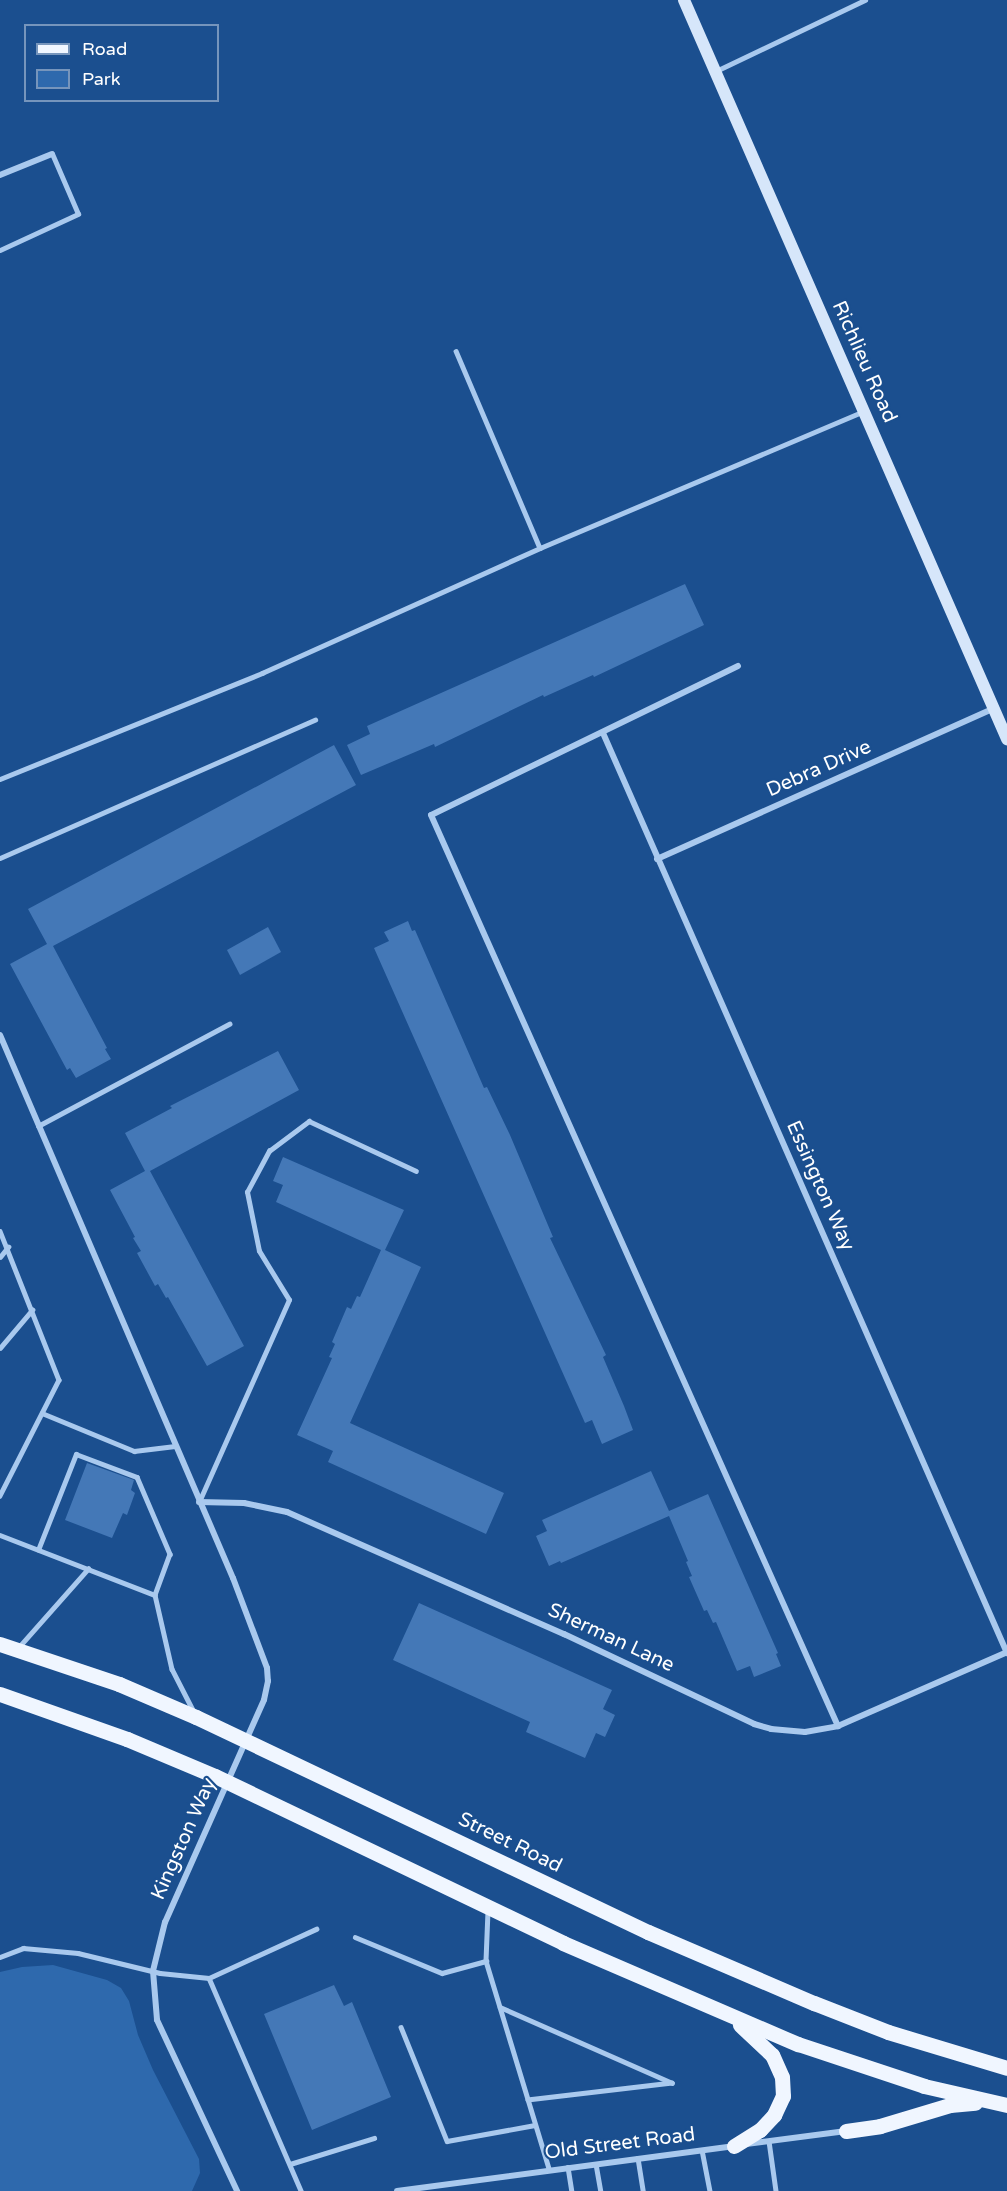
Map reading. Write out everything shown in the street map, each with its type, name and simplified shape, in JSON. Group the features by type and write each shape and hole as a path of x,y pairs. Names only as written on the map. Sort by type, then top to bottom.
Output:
{"main road":[{"name":"Richlieu Road","path":"684,0 1007,739"},
{"name":"Street Road","path":"0,1644 118,1684 196,1717 648,1932 888,2032 1007,2068"},
{"path":"0,1694 127,1739 228,1782 488,1907 720,2012 798,2044 924,2086 1003,2104"},
{"path":"720,2012 752,2034 766,2048 772,2055 782,2077 783,2096 774,2115 760,2130 734,2146"},
{"path":"846,2131 880,2127 950,2105 1003,2104"}],"street":[{"path":"0,175 52,154"},
{"path":"738,666 431,815 838,1726"},
{"name":"Debra Drive","path":"657,859 994,708"},
{"name":"Essington Way","path":"603,733 1007,1653"},
{"name":"Kingston Way","path":"0,1035 199,1502 267,1668 268,1681 264,1700 165,1922 153,1971 157,2020 237,2191"},
{"name":"Sherman Lane","path":"199,1502 244,1503 287,1512 554,1629 754,1724 805,1732 838,1726 1007,1653"},
{"name":"Old Street Road","path":"398,2191 846,2131"}],"lane":[{"path":"716,71 865,0"},
{"path":"0,250 78,214 52,154"},
{"path":"456,351 540,548"},
{"path":"0,779 262,673 540,548 864,411"},
{"path":"0,858 315,720"},
{"path":"38,1126 229,1024"},
{"path":"199,1502 290,1300 259,1251 247,1192 269,1151 309,1121 416,1171"},
{"path":"0,1231 59,1380 0,1496"},
{"path":"0,1257 8,1247"},
{"path":"0,1348 32,1310"},
{"path":"42,1413 134,1451 175,1446"},
{"path":"38,1550 76,1454 137,1477 170,1554 155,1595 172,1669 196,1717"},
{"path":"0,1535 155,1595"},
{"path":"18,1649 88,1569"},
{"path":"488,1907 486,1961 549,2169"},
{"path":"0,1957 23,1948 78,1953 153,1971 209,1978 316,1929"},
{"path":"355,1937 442,1973 486,1961"},
{"path":"209,1978 302,2191"},
{"path":"500,2007 672,2083 528,2100"},
{"path":"401,2027 447,2141 535,2125"},
{"path":"290,2164 374,2138"},
{"path":"769,2141 776,2191"},
{"path":"702,2150 710,2191"},
{"path":"638,2158 643,2191"},
{"path":"596,2164 601,2191"},
{"path":"568,2167 572,2191"}],"green space":[{"path":"53,1965 107,1980 121,1988 129,2001 138,2035 153,2070 199,2159 200,2173 192,2191 0,2191 0,1972 22,1967"}],"building":[{"path":"685,584 704,625 594,677 593,675 544,697 543,695 435,747 434,744 361,775 347,745 370,734 367,726"},
{"path":"334,745 356,785 53,946 111,1059 76,1078 70,1068 67,1070 10,964 47,944 28,909"},
{"path":"408,921 412,931 415,930 484,1088 487,1087 510,1135 553,1237 550,1238 606,1355 603,1357 633,1430 602,1444 592,1420 585,1423 374,948 389,941 384,932"},
{"path":"268,927 281,952 240,975 227,950"},
{"path":"278,1051 299,1090 150,1171 244,1346 207,1366 168,1297 166,1298 158,1284 155,1286 137,1253 141,1251 133,1238 135,1237 110,1190 145,1171 125,1133 172,1108 170,1106"},
{"path":"283,1157 404,1210 385,1250 421,1267 350,1423 504,1493 486,1534 328,1462 333,1451 297,1435 332,1358 329,1357 335,1344 332,1342 347,1307 351,1309 357,1296 360,1297 381,1250 276,1202 283,1185 273,1181"},
{"path":"87,1463 134,1480 131,1490 135,1493 127,1515 123,1513 112,1538 65,1520"},
{"path":"651,1471 669,1511 708,1494 778,1653 776,1654 781,1666 754,1677 750,1666 737,1671 716,1622 713,1623 707,1610 704,1611 689,1577 692,1576 686,1562 688,1561 669,1516 561,1563 560,1561 549,1566 536,1536 547,1531 542,1520"},
{"path":"419,1603 612,1690 603,1709 615,1715 605,1737 596,1733 585,1758 526,1732 530,1722 393,1660"},
{"path":"334,1985 344,2006 352,2002 391,2097 312,2130 264,2014"}]}
